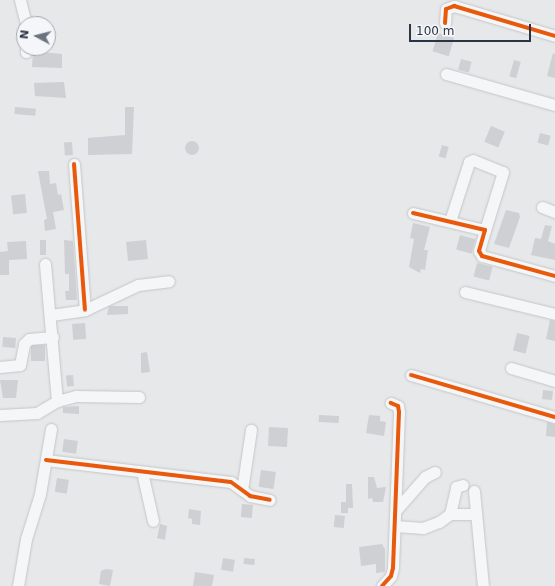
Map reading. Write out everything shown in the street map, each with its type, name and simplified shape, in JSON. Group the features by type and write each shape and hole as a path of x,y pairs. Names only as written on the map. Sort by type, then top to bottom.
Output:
{"street":[{"path":"20,0 24,16"},
{"path":"445,23 446,9 454,6 555,36"},
{"path":"446,74 555,105"},
{"path":"450,221 470,162 473,160 503,172 485,230 480,251 482,256 555,276"},
{"path":"74,164 85,310"},
{"path":"413,214 485,230"},
{"path":"45,264 51,315 57,401"},
{"path":"51,315 85,310 138,285 169,281"},
{"path":"465,292 555,314"},
{"path":"0,367 20,365 24,344 29,339 52,337"},
{"path":"511,368 555,381"},
{"path":"411,375 555,417"},
{"path":"0,415 37,413 57,401 76,396 139,397"},
{"path":"382,586 391,576 393,568 399,412 398,406 392,403"},
{"path":"18,586 26,539 39,498 51,429"},
{"path":"242,490 251,430"},
{"path":"46,460 231,482 250,496 270,500"},
{"path":"142,472 153,521"},
{"path":"396,510 425,477 435,472"},
{"path":"450,514 456,487 463,485"},
{"path":"474,492 483,586"},
{"path":"395,526 423,528 450,514 476,514"}],"building":[{"path":"438,33 454,38 449,56 432,51"},
{"path":"56,53 62,54 62,68 32,67 33,56 56,56"},
{"path":"553,53 555,54 555,78 547,76"},
{"path":"461,59 472,62 469,72 458,70"},
{"path":"514,60 521,62 516,78 509,76"},
{"path":"64,82 66,98 35,96 34,83"},
{"path":"15,107 36,109 35,116 14,114"},
{"path":"125,107 134,107 132,154 88,155 88,138 125,135"},
{"path":"491,126 505,132 498,148 484,142"},
{"path":"540,133 551,136 548,146 537,143"},
{"path":"192,141 197,143 199,148 197,153 192,155 187,153 185,148 187,143"},
{"path":"72,142 73,155 65,156 64,143"},
{"path":"442,145 449,147 445,158 439,157"},
{"path":"38,171 49,171 50,184 56,183 58,195 61,194 64,210 53,212 56,229 45,231 44,220 47,219"},
{"path":"25,194 27,213 13,214 11,195"},
{"path":"506,210 519,213 520,217 509,248 494,244"},
{"path":"413,223 430,227 424,250 428,250 425,270 421,269 420,273 409,267 414,239 410,238"},
{"path":"545,225 552,226 548,241 555,244 555,260 531,255 535,238 541,239"},
{"path":"460,235 475,239 472,254 456,249"},
{"path":"40,240 46,240 46,255 40,255"},
{"path":"64,240 73,241 77,300 66,300 65,291 69,291 69,274 65,274"},
{"path":"146,240 148,259 128,261 126,242"},
{"path":"26,241 27,259 9,260 9,275 0,275 0,252 8,251 7,242"},
{"path":"477,263 493,267 489,280 474,277"},
{"path":"109,306 128,306 128,314 107,315"},
{"path":"550,320 555,321 555,341 546,339"},
{"path":"85,323 86,339 73,340 72,324"},
{"path":"517,333 530,336 526,353 513,351"},
{"path":"3,337 16,338 15,348 2,347"},
{"path":"31,345 45,345 45,361 31,361"},
{"path":"147,352 150,372 141,373 141,353"},
{"path":"73,375 74,386 67,387 66,376"},
{"path":"0,380 18,380 16,398 3,398"},
{"path":"543,390 553,391 552,400 542,399"},
{"path":"79,406 79,414 63,413 63,407"},
{"path":"319,415 339,416 339,423 319,422"},
{"path":"369,415 380,416 380,421 386,422 384,436 366,433"},
{"path":"547,422 555,424 555,437 546,436"},
{"path":"269,427 288,428 287,447 268,446"},
{"path":"64,439 78,441 76,454 62,452"},
{"path":"261,470 276,472 273,489 259,487"},
{"path":"368,477 374,477 377,488 386,487 383,502 373,502 372,498 368,499"},
{"path":"57,478 69,480 67,494 55,492"},
{"path":"346,484 352,484 353,508 348,508 348,513 341,513 341,502 346,502"},
{"path":"242,504 253,505 252,518 241,517"},
{"path":"189,509 201,511 200,525 192,524 192,519 188,518"},
{"path":"335,515 345,516 344,528 334,527"},
{"path":"160,524 167,526 165,540 157,538"},
{"path":"382,544 385,549 385,572 376,573 376,564 361,566 359,547"},
{"path":"223,558 235,560 233,572 221,570"},
{"path":"244,558 255,559 254,565 243,564"},
{"path":"106,569 113,570 110,586 99,584 101,571"},
{"path":"195,572 214,575 212,586 193,586"}],"cycle path":[{"path":"445,23 446,9 454,6 555,36"},
{"path":"74,164 85,310"},
{"path":"413,213 485,230 479,251 482,256 555,276"},
{"path":"411,375 555,417"},
{"path":"382,586 391,576 393,568 399,412 398,406 391,403"},
{"path":"46,460 231,482 250,496 270,500"}]}
